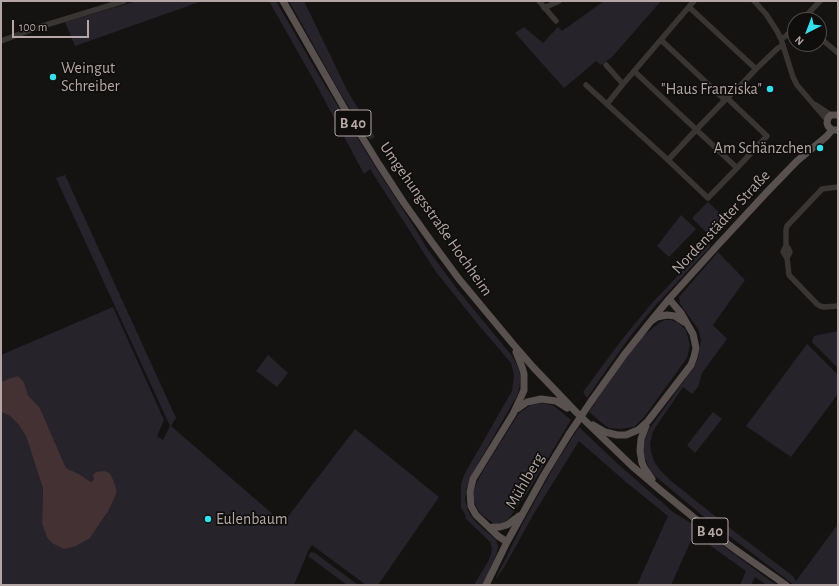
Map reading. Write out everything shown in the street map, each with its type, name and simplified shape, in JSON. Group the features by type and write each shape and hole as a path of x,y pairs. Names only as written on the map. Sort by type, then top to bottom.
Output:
{"main road":[{"name":"Umgehungsstraße Hochheim","path":"283,1 343,106 404,203 459,279 512,344"},
{"name":"Nordenstädter Straße","path":"592,400 624,355 668,300 797,161 827,136 832,123"},
{"path":"668,300 669,310 688,324"},
{"path":"659,489 645,468 641,457 641,439 648,422 693,361 696,343 688,324 676,307 668,300"},
{"path":"651,321 664,315 678,318"},
{"name":"B 40","path":"512,344 576,413 626,460 710,531 786,585"},
{"path":"507,542 498,536 476,515 471,506 470,487 473,479 513,414 524,390 524,374 522,366 512,344"},
{"path":"513,414 519,407 527,402 536,399 546,399 560,403 586,422"},
{"name":"Mühlberg","path":"486,585 507,542 544,475 592,400"},
{"path":"576,413 605,432 616,435 634,432 642,428 648,422"},
{"path":"484,523 500,527 507,525 514,521 525,510"},
{"path":"493,526 501,531 507,542"}],"street":[{"path":"1,41 36,28 124,1"},
{"path":"539,1 556,21"},
{"path":"544,8 559,1"},
{"path":"607,104 694,1"},
{"path":"754,1 766,14 782,42 793,77 803,92 832,123"},
{"path":"810,12 820,1"},
{"path":"689,7 756,69"},
{"path":"668,160 726,99 741,86 778,48 787,35"},
{"path":"586,85 708,198 767,136 661,40"},
{"path":"827,44 838,53"},
{"path":"606,65 623,84"},
{"path":"634,71 737,168"},
{"path":"838,187 822,189 787,226 786,246 783,252 787,258 789,275 817,304 824,307 838,306"}],"shaded area":[{"path":"137,1 202,1 75,46 65,22"},
{"path":"269,1 276,1 320,77 426,247 457,289 512,356 518,367 520,383 518,394 472,474 466,490 465,499 468,511 473,519 494,538 498,547 483,585 474,585 489,560 492,548 490,542 465,518 466,516 461,508 461,484 464,475 512,391 514,375 511,363 436,272 370,169 364,174 316,84"},
{"path":"289,1 304,1 347,90 375,137 370,140 339,91"},
{"path":"604,1 661,1 612,57 601,65 596,61 564,88 515,33 524,27 543,43 558,27 562,31"},
{"path":"65,175 176,418 171,426 283,523 355,429 439,497 378,585 366,585 312,545 294,585 1,585 1,412 10,416 18,424 26,436 43,489 42,523 90,538 109,510 117,492 110,473 91,482 66,468 40,408 28,395 24,382 8,379 1,382 1,355 113,307 164,420 157,436 163,440 170,426 56,178"},
{"path":"708,202 724,217 707,233 692,218"},
{"path":"681,215 696,229 669,257 657,246"},
{"path":"708,244 710,247 655,306 632,334 587,398 583,392 620,342 652,303"},
{"path":"718,252 745,280 713,325 727,339 702,373 698,387 692,394 683,387 653,431 650,444 654,461 660,470 670,480 793,576 796,581 838,524 838,585 794,585 703,516 655,476 650,470 643,454 643,445 650,428 694,367 698,359 701,339 698,329 680,304 679,297"},
{"path":"665,320 677,322 686,330 690,345 687,358 645,416 634,427 620,429 609,428 589,412 613,375 642,337"},
{"path":"838,331 838,368 812,342 814,336"},
{"path":"807,344 838,375 838,394 791,457 746,426"},
{"path":"268,355 288,373 277,387 256,371"},
{"path":"18,376 24,382 28,395 40,408 66,468 91,482 94,480 93,475 96,472 104,471 110,473 114,482 117,492 109,510 90,538 76,546 64,549 52,543 47,537 42,523 43,489 26,436 18,424 10,416 1,412 1,382"},
{"path":"540,403 554,406 571,420 527,493 510,517 504,523 493,523 481,514 476,506 474,491 477,482 519,413 531,405"},
{"path":"713,412 722,419 695,453 687,445"},
{"path":"579,427 619,465 673,512 699,528 776,585 767,585 755,577 751,585 740,585 746,571 694,534 671,585 637,585 668,516 579,441 533,515 506,564 496,578 525,519 556,463"},
{"path":"311,552 315,553 358,585 347,585 308,556"}],"place":[{"name":"Weingut Schreiber","path":"53,77"},
{"name":"\"Haus Franziska\"","path":"770,89"},
{"name":"Am Schänzchen","path":"820,148"},
{"name":"Eulenbaum","path":"208,519"}]}
